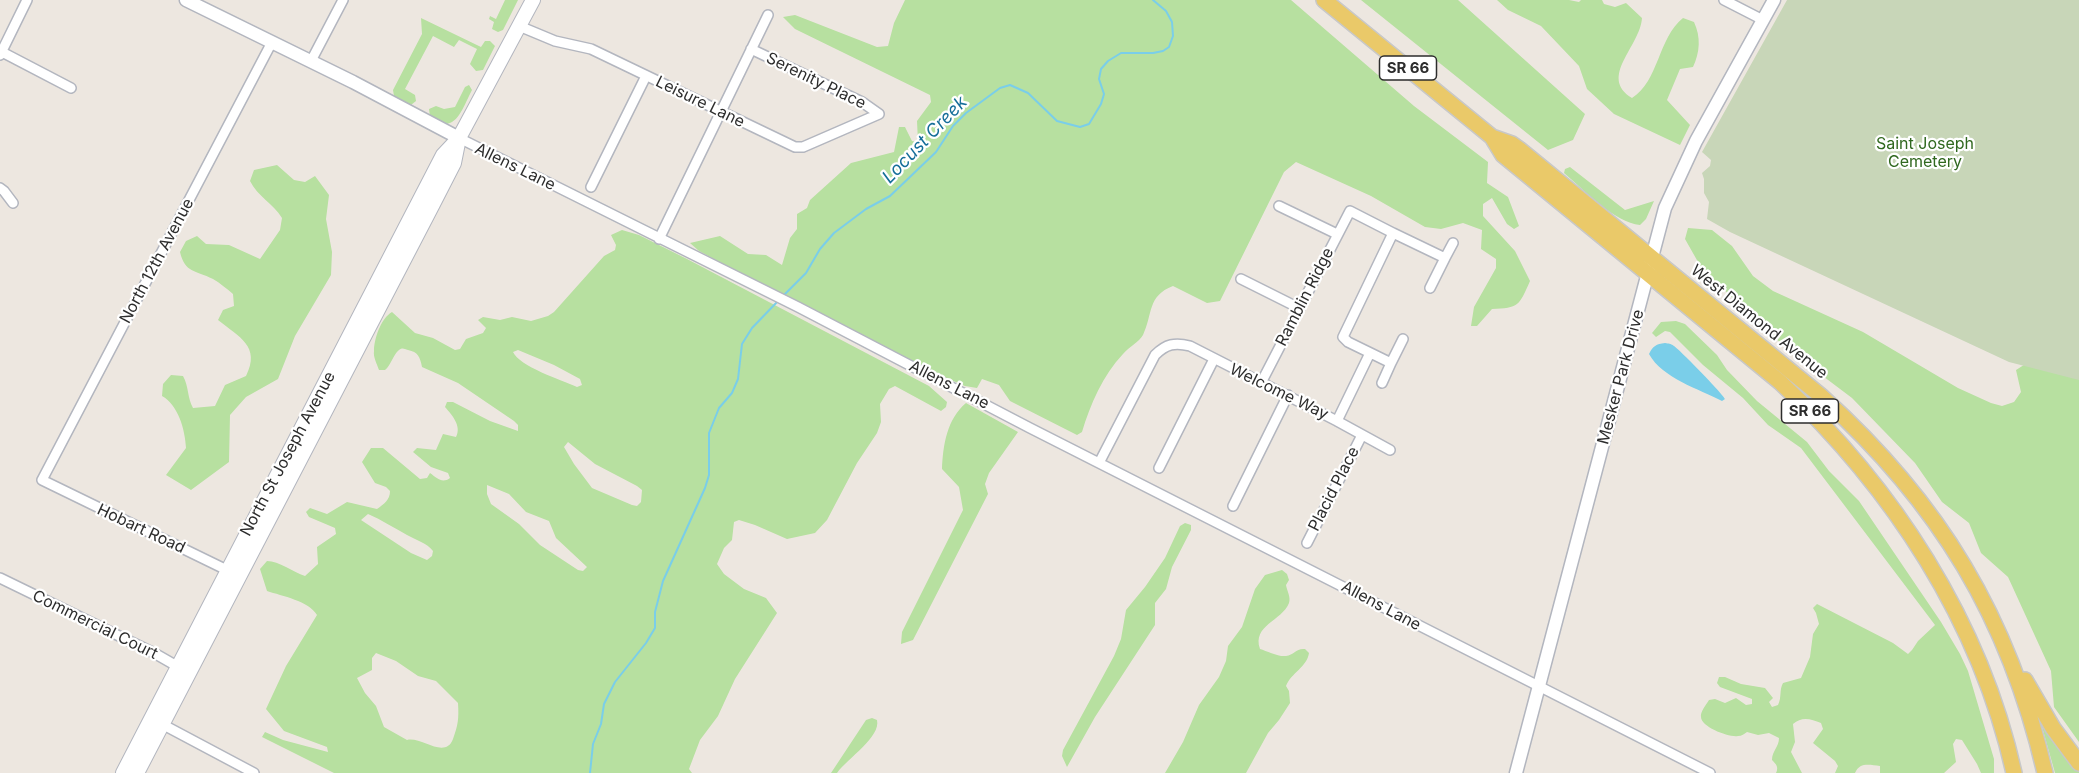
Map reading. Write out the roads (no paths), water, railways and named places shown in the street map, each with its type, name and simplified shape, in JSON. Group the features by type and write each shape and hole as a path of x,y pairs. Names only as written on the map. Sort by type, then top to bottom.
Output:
{"main road":[{"name":"North St Joseph Avenue","path":"184,669 227,570 443,155 459,138 533,0"},
{"name":"West Diamond Avenue","path":"1324,0 1492,137 1503,155 1763,368 1807,407 1853,457 1894,509 1932,568 1969,639 1996,710 2014,773"},
{"name":"West Diamond Avenue","path":"1492,137 1512,144 1821,396 1894,468 1930,514 1960,558 1991,614 2007,649 2031,717 2045,773"},
{"name":"North St Joseph Avenue","path":"123,773 156,722 184,669 241,577 454,163 459,138"},
{"path":"2007,649 2053,728 2079,763"},
{"name":"North St Joseph Avenue","path":"137,773 156,722"}],"street":[{"path":"27,0 1,54 71,88"},
{"name":"Allens Lane","path":"186,0 203,4 459,138 798,307 1099,463 1710,773"},
{"path":"311,61 343,0"},
{"path":"1724,0 1763,20"},
{"name":"Mesker Park Drive","path":"1516,773 1665,208 1696,141 1774,0"},
{"path":"659,239 768,15"},
{"name":"Leisure Lane","path":"519,26 555,41 591,49 791,146 799,147 879,114"},
{"name":"North 12th Avenue","path":"42,481 272,42"},
{"name":"Serenity Place","path":"751,49 862,102 879,114"},
{"path":"591,187 646,76"},
{"path":"0,188 13,203"},
{"path":"1279,206 1337,234"},
{"name":"Ramblin Ridge","path":"1261,383 1350,211 1393,232"},
{"path":"1391,363 1348,342 1343,337 1393,232 1445,258"},
{"path":"1430,288 1453,243"},
{"path":"1241,279 1299,308"},
{"path":"1382,383 1403,339"},
{"name":"Welcome Way","path":"1099,463 1155,355 1165,346 1173,344 1181,344 1288,395 1390,450"},
{"path":"1338,421 1370,353"},
{"path":"1159,468 1214,359"},
{"path":"1233,506 1288,395"},
{"name":"Placid Place","path":"1307,543 1362,435"},
{"name":"Hobart Road","path":"42,481 241,577"},
{"name":"Commercial Court","path":"0,578 154,652 184,669"},
{"path":"156,722 254,773"}],"water":[{"path":"1665,343 1678,349 1725,399 1722,401 1692,387 1663,370 1649,354 1655,346"}],"waterway":[{"name":"Locust Creek","path":"782,297 806,273 820,249 834,233 866,209 890,196 936,152 953,126 966,113 1000,88 1010,85 1028,93 1057,121 1080,127 1089,124 1101,104 1104,94 1099,79 1101,69 1108,61 1121,53 1153,53 1169,47 1173,36 1172,22 1166,11 1153,0"},
{"name":"Locust Creek","path":"590,773 593,744 601,724 604,704 615,682 655,628 655,612 663,581 705,488 709,475 709,433 719,408 732,393 738,379 742,344 752,328 778,301"}],"park label":[{"name":"Saint Joseph Cemetery","path":"1925,153"}]}
